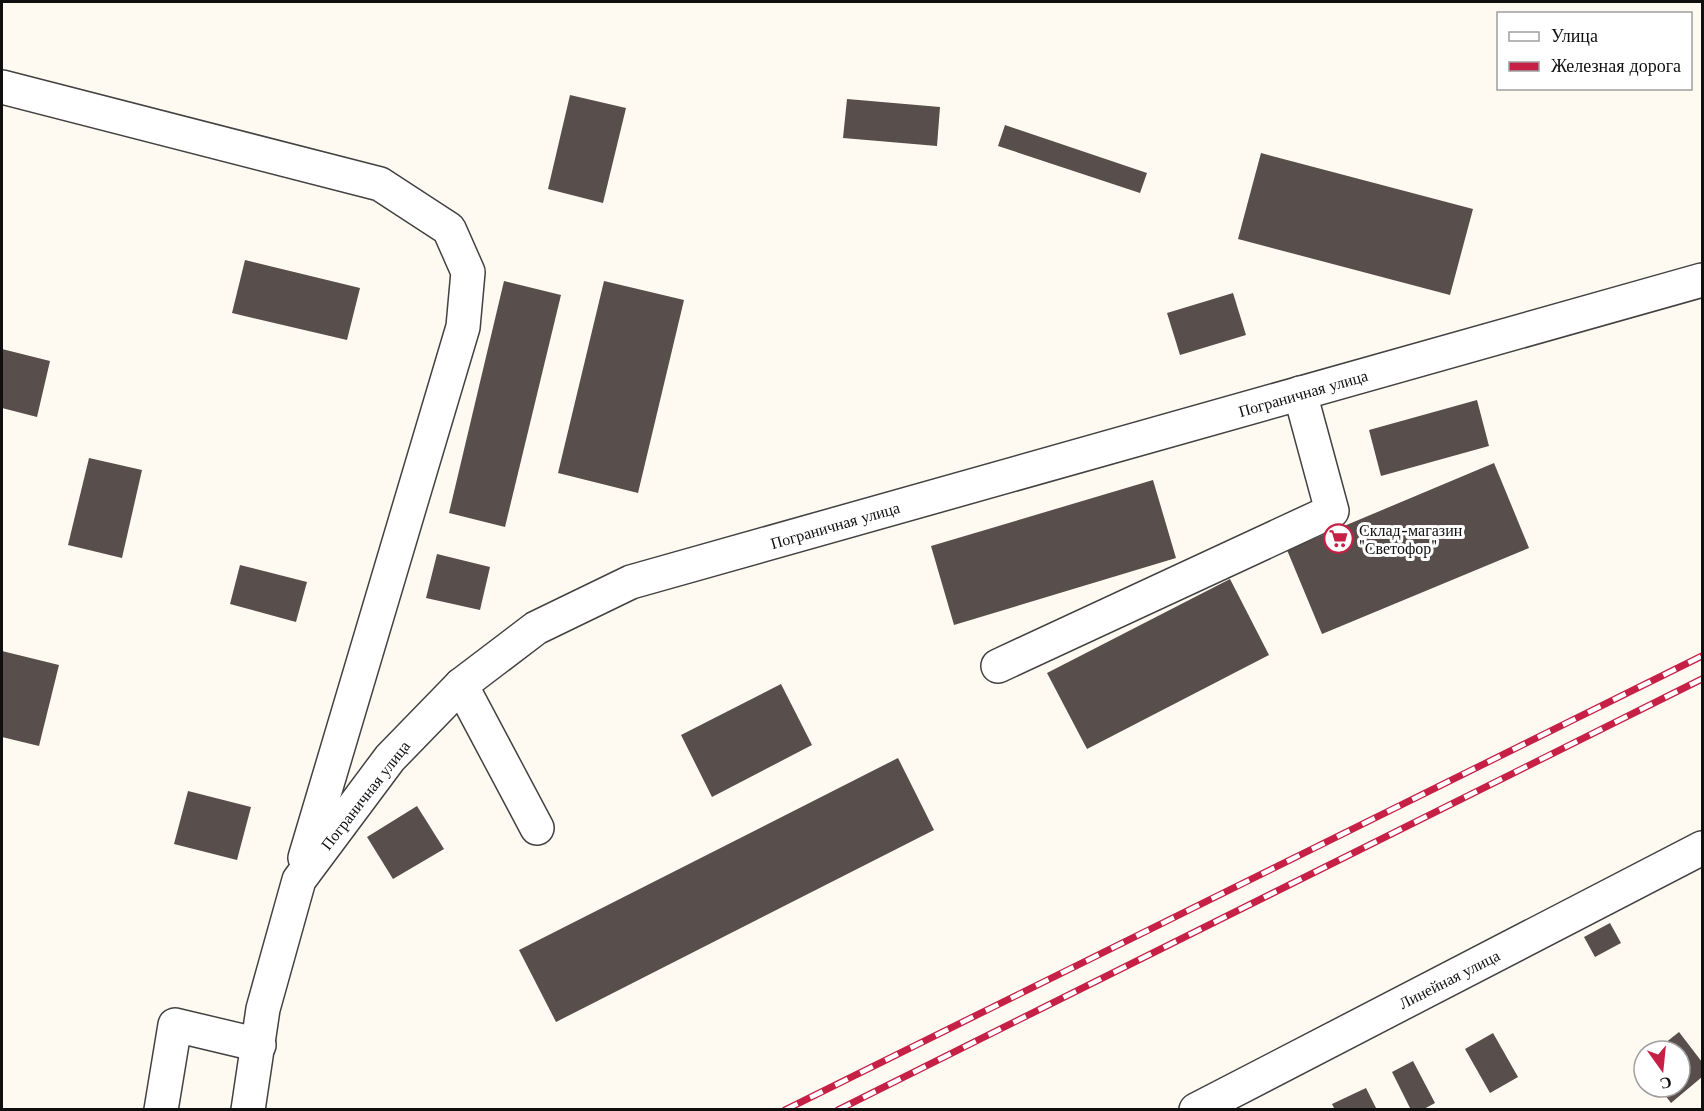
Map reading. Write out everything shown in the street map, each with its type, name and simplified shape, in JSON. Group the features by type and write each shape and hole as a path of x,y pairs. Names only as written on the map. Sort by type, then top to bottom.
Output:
{"street":[{"path":"2,87 380,184 449,229 468,272 463,327 299,880"},
{"name":"Пограничная улица","path":"248,1110 263,1009 299,880 390,758 461,685 536,628 632,582 1702,280"},
{"path":"998,666 1332,511 1300,393"},
{"path":"461,685 537,828"},
{"name":"Линейная улица","path":"1196,1110 1702,848"},
{"path":"161,1110 175,1025 259,1045"}],"building":[{"path":"570,95 626,108 603,203 548,189"},
{"path":"847,99 940,107 937,146 843,138"},
{"path":"1005,125 1147,173 1140,193 998,146"},
{"path":"1261,153 1473,209 1450,295 1238,239"},
{"path":"245,260 360,288 347,340 232,313"},
{"path":"504,281 561,295 505,527 449,513"},
{"path":"604,281 684,300 638,493 558,473"},
{"path":"1233,293 1246,335 1180,355 1167,313"},
{"path":"2,349 50,361 37,417 2,408"},
{"path":"1477,400 1489,446 1381,476 1369,430"},
{"path":"89,458 142,470 122,558 68,545"},
{"path":"1494,463 1529,548 1322,634 1287,550"},
{"path":"1153,480 1176,558 954,625 931,546"},
{"path":"437,554 490,567 480,610 426,598"},
{"path":"240,565 307,582 296,622 230,604"},
{"path":"1230,579 1269,655 1087,749 1047,673"},
{"path":"2,651 59,665 39,746 2,737"},
{"path":"781,684 812,745 712,797 681,735"},
{"path":"898,758 934,830 556,1022 519,950"},
{"path":"188,791 251,807 237,860 174,844"},
{"path":"417,806 444,849 393,879 367,837"},
{"path":"1610,923 1621,943 1595,957 1584,937"},
{"path":"1679,1032 1684,1039 1670,1039"},
{"path":"1493,1033 1518,1077 1490,1093 1465,1049"},
{"path":"1692,1049 1702,1062 1702,1077 1692,1085"},
{"path":"1413,1061 1435,1103 1422,1110 1411,1110 1392,1072"},
{"path":"1366,1088 1377,1110 1335,1110 1332,1104"}],"railway":[{"path":"785,1110 1702,656"},
{"path":"838,1110 1702,679"}],"place":[{"name":"Склад-магазин \"Светофор\"","path":"1338,539"}]}
